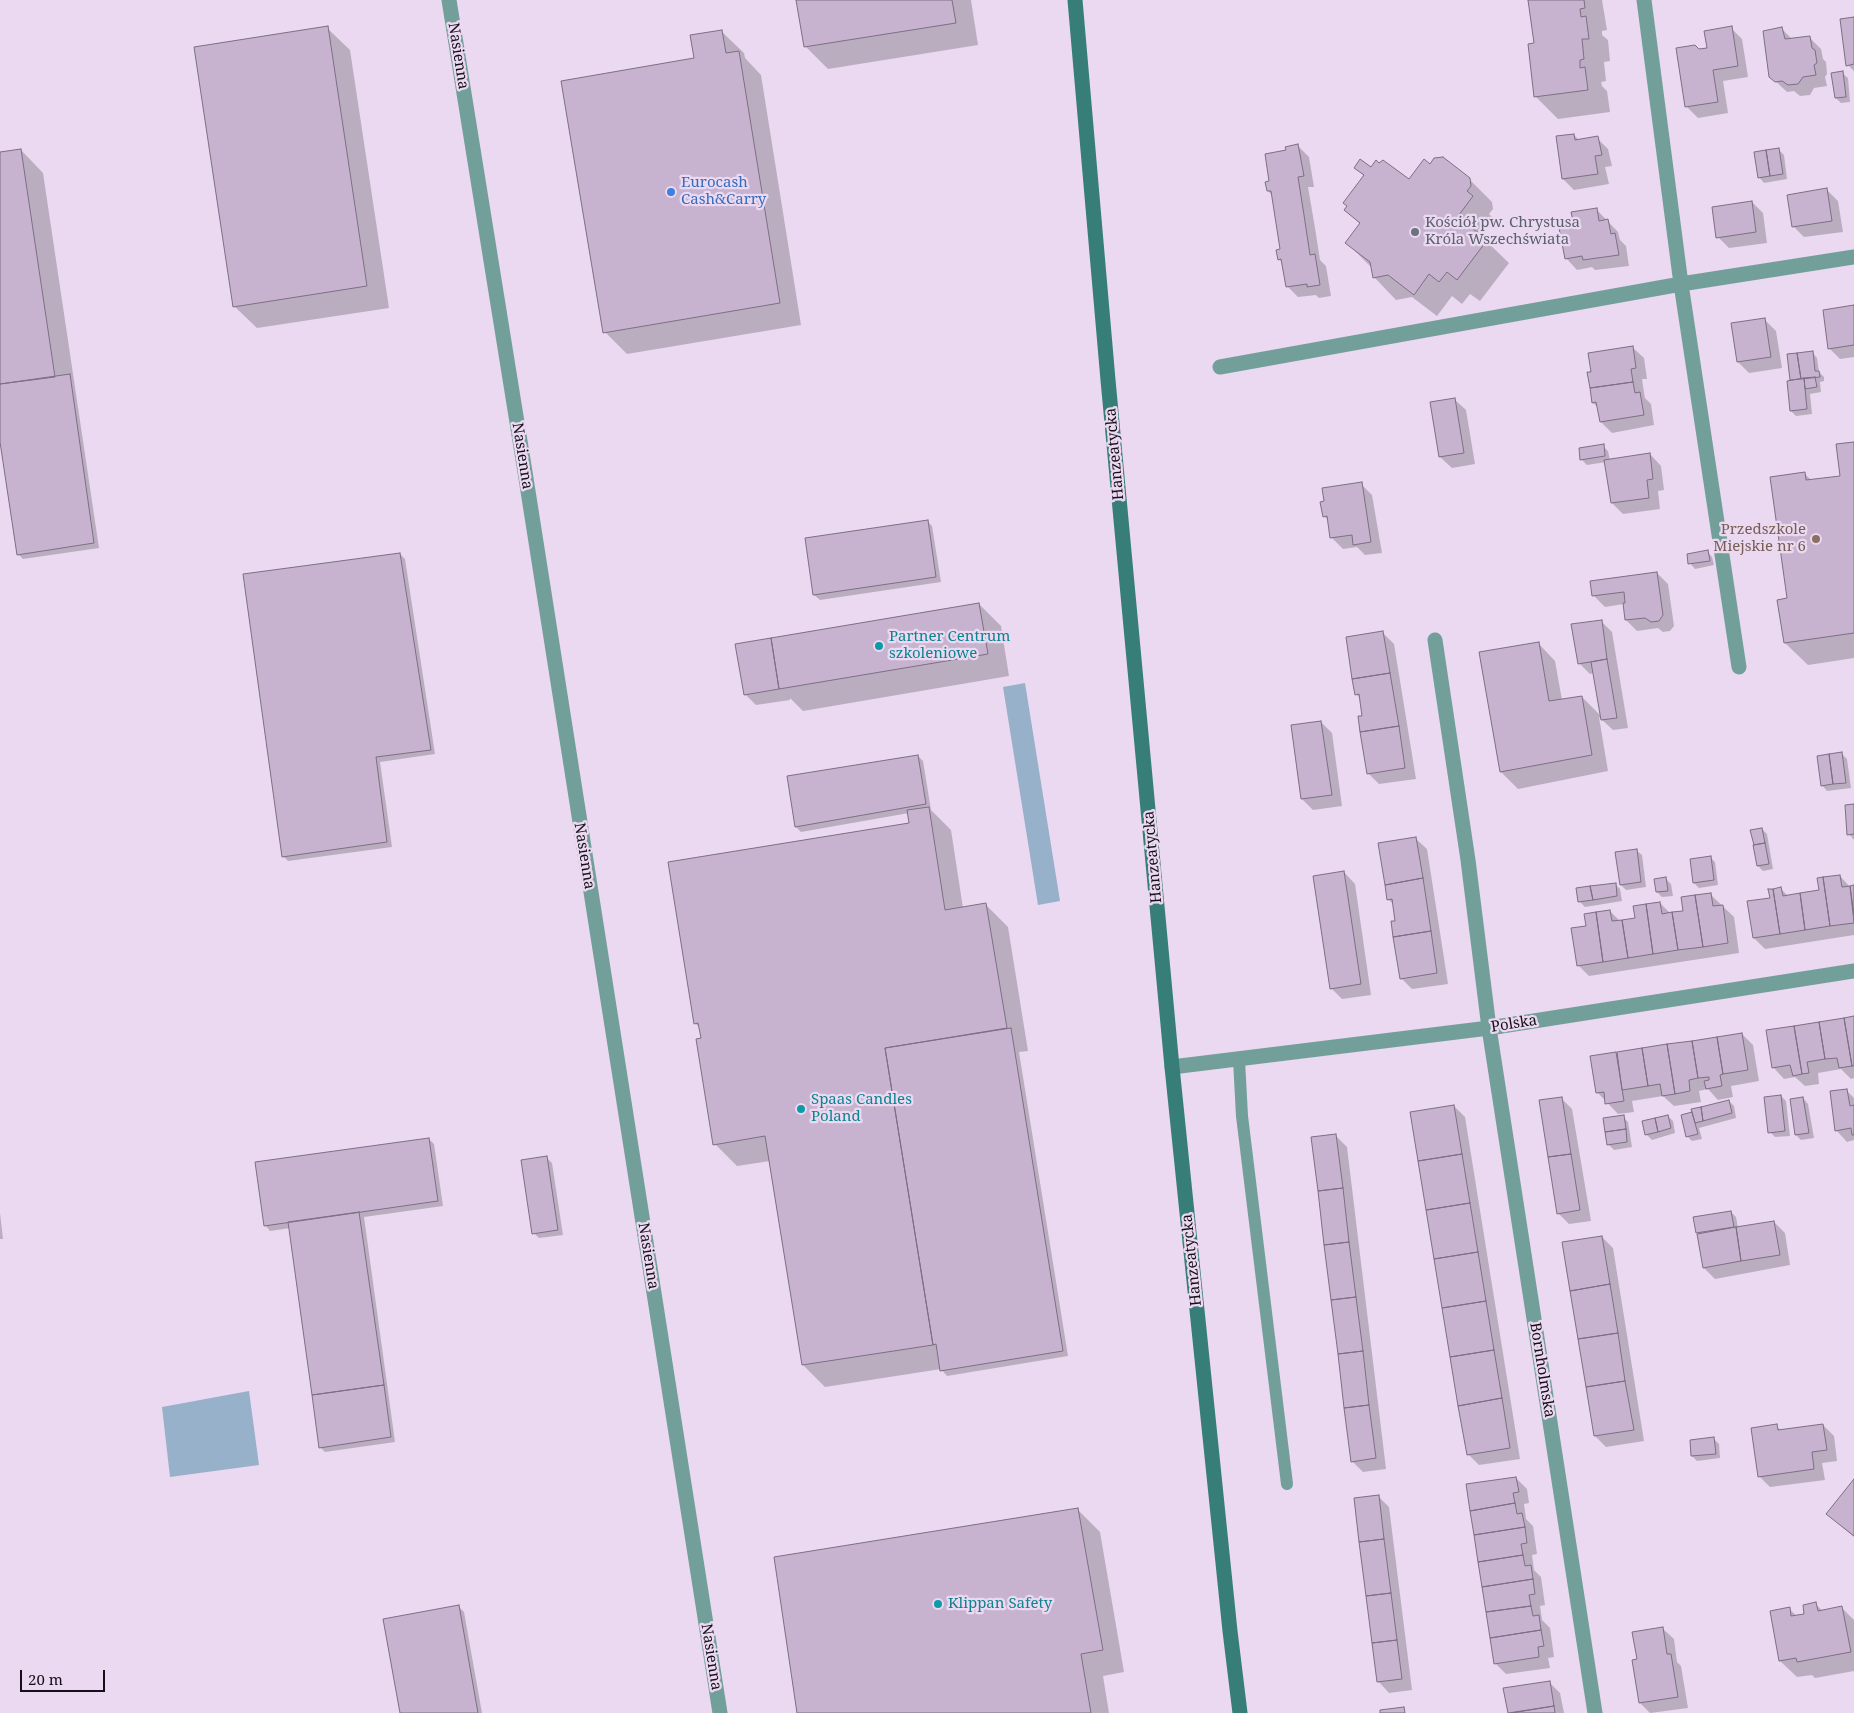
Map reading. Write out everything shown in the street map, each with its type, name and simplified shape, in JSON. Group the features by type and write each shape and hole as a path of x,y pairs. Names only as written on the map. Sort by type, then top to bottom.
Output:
{"street":[{"name":"Nasienna","path":"448,0 525,472 720,1713"},
{"name":"Hanzeatycka","path":"1075,0 1108,380 1172,1067 1240,1713"},
{"path":"1644,0 1681,284 1739,667"},
{"path":"1220,367 1681,284 1854,257"},
{"name":"Bornholmska","path":"1436,640 1468,860 1489,1028 1595,1713"},
{"name":"Polska","path":"1172,1067 1489,1028 1854,971"}],"lane":[{"path":"1239,1060 1242,1116 1287,1484"}],"water":[{"path":"1025,683 1060,901 1038,905 1003,687"},
{"path":"249,1391 259,1465 170,1477 162,1407"}],"building":[{"path":"796,0 952,0 956,23 804,47"},
{"path":"1528,0 1584,0 1585,8 1580,9 1581,17 1586,16 1589,39 1582,39 1584,59 1580,60 1580,68 1585,67 1588,90 1534,97 1528,44 1534,43"},
{"path":"1854,17 1854,64 1846,66 1840,19"},
{"path":"328,26 367,286 233,307 194,47"},
{"path":"1732,26 1738,66 1713,70 1718,102 1685,107 1676,48 1695,45 1699,49 1707,48 1704,31"},
{"path":"1782,27 1785,39 1810,36 1812,48 1815,50 1817,63 1814,65 1816,75 1803,77 1798,84 1788,85 1782,81 1775,82 1769,77 1763,31"},
{"name":"Eurocash Cash&Carry","path":"722,30 726,53 739,51 780,303 603,333 561,81 694,58 690,35"},
{"path":"1843,71 1846,97 1835,98 1831,73"},
{"path":"1574,134 1575,140 1598,136 1602,155 1595,156 1598,174 1562,179 1556,136"},
{"path":"1298,144 1304,176 1298,177 1310,255 1315,254 1320,285 1307,287 1307,284 1286,287 1281,259 1278,260 1276,250 1280,249 1271,191 1267,191 1265,182 1269,181 1265,154 1286,150 1285,147"},
{"path":"1779,148 1783,174 1770,176 1766,150"},
{"path":"21,149 55,377 0,384 0,152"},
{"path":"1766,150 1770,176 1758,178 1754,152"},
{"name":"Kościół pw. Chrystusa Króla Wszechświata","path":"1443,157 1470,178 1471,186 1467,191 1473,196 1459,215 1469,222 1467,225 1488,239 1457,280 1447,272 1439,282 1429,274 1414,295 1388,275 1373,278 1370,262 1345,243 1360,223 1344,210 1347,206 1343,203 1364,175 1354,168 1360,159 1371,167 1376,160 1379,163 1383,160 1409,179 1424,159 1430,164 1434,158"},
{"path":"1827,188 1832,221 1792,227 1787,195"},
{"path":"1752,201 1756,232 1716,238 1712,207"},
{"path":"1597,208 1599,221 1608,219 1611,234 1615,233 1619,255 1583,260 1582,256 1565,259 1558,223 1573,221 1571,212"},
{"path":"1854,305 1854,345 1828,349 1823,310"},
{"path":"1765,318 1771,357 1737,362 1731,323"},
{"path":"1633,346 1636,368 1631,369 1633,382 1590,388 1587,372 1591,372 1588,353"},
{"path":"1813,351 1815,371 1819,371 1820,377 1801,379 1797,353"},
{"path":"1797,353 1801,379 1790,380 1787,354"},
{"path":"70,374 94,543 17,555 0,442 0,384"},
{"path":"1815,377 1817,387 1805,389 1804,378"},
{"path":"1804,378 1807,409 1790,411 1787,381"},
{"path":"1633,382 1635,393 1640,392 1644,415 1600,422 1596,402 1592,403 1590,388"},
{"path":"1455,398 1464,453 1439,457 1430,402"},
{"name":"Przedszkole Miejskie nr 6","path":"1854,442 1854,633 1784,643 1777,600 1787,598 1770,477 1805,472 1806,480 1840,476 1836,444"},
{"path":"1604,444 1605,456 1580,460 1579,448"},
{"path":"1650,453 1653,479 1647,480 1649,498 1611,503 1604,460"},
{"path":"1362,482 1371,542 1353,545 1352,535 1330,538 1327,516 1323,517 1320,502 1324,501 1322,488"},
{"path":"928,520 936,577 813,595 805,538"},
{"path":"1708,550 1710,561 1688,564 1687,554"},
{"path":"400,553 431,750 376,757 387,842 282,857 243,574"},
{"path":"1657,572 1663,615 1659,621 1651,622 1645,618 1625,620 1624,592 1592,596 1590,581"},
{"name":"Partner Centrum szkoleniowe","path":"979,603 988,654 779,689 771,638"},
{"path":"1602,620 1607,659 1578,664 1571,624"},
{"path":"1383,631 1390,673 1352,679 1346,637"},
{"path":"771,638 779,689 744,695 735,644"},
{"path":"1539,642 1549,701 1582,696 1592,755 1500,772 1479,652"},
{"path":"1607,659 1617,718 1601,720 1591,662"},
{"path":"1390,673 1399,726 1360,732 1358,716 1362,716 1359,694 1355,695 1352,679"},
{"path":"1321,721 1332,795 1301,799 1291,725"},
{"path":"1399,726 1405,768 1367,774 1360,732"},
{"path":"1842,752 1846,783 1833,784 1829,754"},
{"path":"1829,754 1833,784 1821,786 1817,756"},
{"path":"918,755 926,804 795,827 787,776"},
{"path":"1854,804 1854,834 1847,835 1845,805"},
{"name":"Spaas Candles Poland","path":"929,807 945,910 986,903 1007,1028 885,1048 933,1345 802,1365 765,1136 713,1145 696,1039 701,1038 698,1023 694,1024 668,862 909,823 907,810"},
{"path":"1762,828 1765,843 1754,845 1750,830"},
{"path":"1416,837 1423,878 1385,885 1378,843"},
{"path":"1765,843 1769,864 1757,866 1753,845"},
{"path":"1637,849 1641,882 1620,885 1615,852"},
{"path":"1711,856 1714,880 1693,883 1690,859"},
{"path":"1344,871 1361,984 1330,989 1313,876"},
{"path":"1840,875 1842,887 1850,886 1854,923 1830,926 1823,877"},
{"path":"1666,877 1668,891 1656,892 1654,879"},
{"path":"1823,877 1830,926 1805,930 1800,893 1819,890 1817,878"},
{"path":"1423,878 1431,931 1393,937 1391,921 1395,921 1392,899 1387,900 1385,885"},
{"path":"1616,883 1617,896 1593,900 1590,886"},
{"path":"1854,885 1854,915 1850,886"},
{"path":"1590,886 1593,900 1578,902 1576,888"},
{"path":"1781,887 1783,896 1800,893 1805,930 1780,934 1773,889"},
{"path":"1768,889 1773,889 1780,934 1753,938 1747,901 1770,898"},
{"path":"1711,893 1713,906 1723,905 1728,943 1703,947 1695,895"},
{"path":"1695,895 1703,947 1678,950 1672,912 1683,911 1681,897"},
{"path":"1660,902 1662,914 1672,912 1678,950 1653,954 1646,904"},
{"path":"1646,904 1653,954 1628,958 1622,920 1635,918 1633,906"},
{"path":"1610,910 1612,921 1622,920 1628,958 1603,962 1596,912"},
{"path":"1596,912 1603,962 1577,966 1571,928 1586,926 1584,914"},
{"path":"1431,931 1437,973 1400,979 1393,937"},
{"path":"1854,1016 1854,1066 1852,1066 1844,1018"},
{"path":"1844,1018 1852,1066 1839,1068 1837,1058 1825,1059 1819,1022"},
{"path":"1819,1022 1825,1059 1807,1062 1809,1073 1802,1074 1794,1026"},
{"path":"1794,1026 1802,1074 1793,1076 1790,1065 1772,1068 1766,1030"},
{"path":"1011,1028 1063,1351 940,1371 936,1344 933,1345 885,1048"},
{"path":"1742,1033 1748,1070 1723,1074 1717,1037"},
{"path":"1717,1037 1723,1074 1720,1075 1722,1086 1706,1089 1704,1081 1709,1080 1709,1077 1698,1078 1692,1041"},
{"path":"1692,1041 1698,1078 1689,1080 1690,1091 1675,1094 1667,1044"},
{"path":"1667,1044 1675,1094 1662,1096 1660,1084 1648,1086 1642,1048"},
{"path":"1642,1048 1648,1086 1622,1090 1617,1052"},
{"path":"1616,1052 1624,1101 1605,1104 1604,1092 1596,1093 1590,1056"},
{"path":"1847,1089 1850,1106 1854,1105 1854,1135 1852,1135 1851,1128 1835,1131 1830,1091"},
{"path":"1781,1095 1785,1131 1768,1133 1764,1097"},
{"path":"1562,1097 1571,1154 1548,1157 1539,1100"},
{"path":"1803,1097 1809,1133 1795,1135 1790,1099"},
{"path":"1729,1100 1732,1113 1703,1121 1701,1107"},
{"path":"1454,1105 1462,1154 1418,1161 1410,1112"},
{"path":"1701,1107 1703,1121 1695,1123 1691,1109"},
{"path":"1692,1112 1698,1134 1686,1137 1681,1115"},
{"path":"1624,1115 1626,1129 1605,1132 1603,1118"},
{"path":"1668,1115 1671,1128 1658,1132 1655,1118"},
{"path":"1655,1118 1658,1132 1645,1135 1642,1121"},
{"path":"1626,1129 1627,1142 1607,1145 1605,1132"},
{"path":"1336,1134 1343,1188 1318,1191 1311,1137"},
{"path":"429,1138 438,1201 264,1226 255,1162"},
{"path":"1462,1154 1470,1203 1426,1210 1418,1161"},
{"path":"1571,1154 1580,1210 1557,1214 1548,1157"},
{"path":"547,1156 558,1230 532,1234 521,1160"},
{"path":"1343,1188 1349,1242 1324,1245 1318,1191"},
{"path":"1470,1203 1478,1252 1434,1259 1426,1210"},
{"path":"1731,1211 1734,1227 1696,1233 1693,1217"},
{"path":"359,1212 384,1385 312,1395 288,1222"},
{"path":"1774,1221 1780,1255 1741,1261 1736,1227"},
{"path":"1736,1227 1741,1261 1703,1268 1697,1234"},
{"path":"1602,1236 1610,1284 1570,1291 1562,1242"},
{"path":"1349,1242 1356,1297 1331,1300 1324,1245"},
{"path":"1478,1252 1486,1301 1442,1308 1434,1259"},
{"path":"1610,1284 1618,1333 1578,1339 1570,1291"},
{"path":"1356,1297 1363,1351 1338,1354 1331,1300"},
{"path":"1486,1301 1494,1350 1450,1357 1442,1308"},
{"path":"1618,1333 1625,1381 1586,1387 1578,1339"},
{"path":"1494,1350 1502,1398 1458,1406 1450,1357"},
{"path":"1363,1351 1369,1405 1344,1408 1338,1354"},
{"path":"1625,1381 1634,1430 1594,1436 1586,1387"},
{"path":"384,1385 391,1437 319,1448 312,1395"},
{"path":"1502,1398 1510,1448 1467,1455 1458,1406"},
{"path":"1369,1405 1376,1458 1351,1462 1344,1408"},
{"path":"1777,1424 1778,1430 1823,1424 1827,1450 1812,1452 1814,1469 1758,1477 1751,1428"},
{"path":"1714,1437 1716,1454 1691,1456 1690,1440"},
{"path":"1516,1477 1519,1492 1513,1493 1515,1503 1470,1511 1466,1484"},
{"path":"1854,1479 1854,1536 1826,1514"},
{"path":"1379,1495 1384,1539 1359,1542 1354,1498"},
{"path":"1515,1503 1517,1514 1522,1513 1525,1527 1474,1535 1470,1511"},
{"name":"Klippan Safety","path":"1078,1508 1103,1650 1081,1654 1091,1713 797,1713 774,1557"},
{"path":"1525,1527 1527,1543 1521,1544 1523,1555 1478,1562 1474,1535"},
{"path":"1384,1539 1391,1593 1366,1596 1359,1542"},
{"path":"1523,1555 1525,1566 1531,1565 1533,1579 1482,1587 1478,1562"},
{"path":"1533,1579 1535,1594 1529,1595 1531,1606 1486,1612 1482,1587"},
{"path":"1391,1593 1397,1640 1372,1643 1366,1596"},
{"path":"1816,1602 1818,1611 1842,1606 1851,1652 1797,1662 1796,1658 1779,1661 1770,1611 1790,1607 1791,1616 1804,1614 1803,1605"},
{"path":"459,1605 478,1713 400,1713 383,1619"},
{"path":"1531,1606 1533,1616 1539,1615 1541,1630 1490,1638 1486,1612"},
{"path":"1663,1627 1667,1654 1671,1654 1678,1697 1639,1703 1632,1660 1637,1659 1632,1632"},
{"path":"1541,1630 1544,1646 1538,1647 1539,1657 1494,1664 1490,1638"},
{"path":"1397,1640 1402,1679 1377,1682 1372,1643"},
{"path":"1550,1681 1554,1706 1508,1713 1503,1688"},
{"path":"1554,1706 1555,1713 1512,1713"},
{"path":"1404,1707 1405,1713 1380,1713 1380,1710"}],"place":[{"name":"Eurocash Cash&Carry","path":"671,192"},
{"name":"Kościół pw. Chrystusa Króla Wszechświata","path":"1415,232"},
{"name":"Przedszkole Miejskie nr 6","path":"1816,539"},
{"name":"Partner Centrum szkoleniowe","path":"879,646"},
{"name":"Spaas Candles Poland","path":"801,1109"},
{"name":"Klippan Safety","path":"938,1604"}]}
